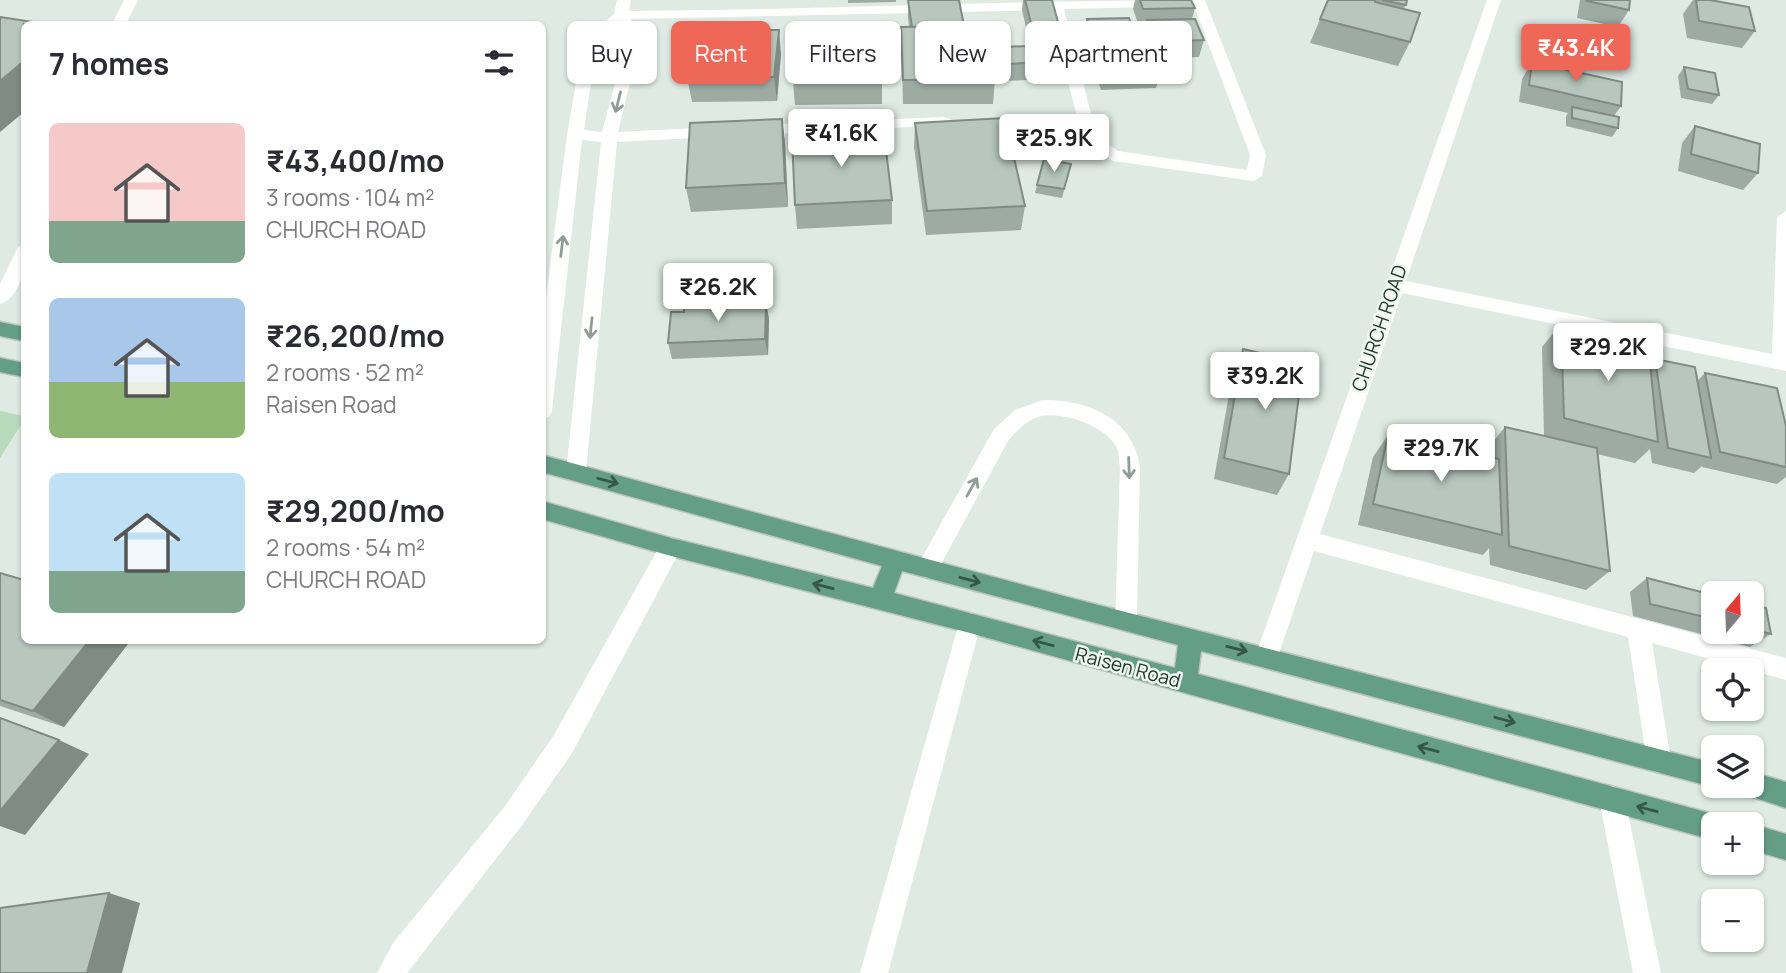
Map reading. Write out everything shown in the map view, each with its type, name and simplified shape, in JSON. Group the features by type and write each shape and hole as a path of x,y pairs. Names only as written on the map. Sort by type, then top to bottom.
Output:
{"main road":[{"path":"0,329 21,333"},
{"path":"0,365 21,369"},
{"path":"546,464 927,568 1701,772"},
{"name":"Raisen Road","path":"546,511 671,547 970,623 1701,824"},
{"path":"880,600 895,559"},
{"path":"1185,682 1191,638"},
{"path":"1764,789 1786,795"},
{"path":"1764,840 1786,846"}],"street":[{"path":"120,21 131,0"},
{"path":"765,16 766,0"},
{"name":"CHURCH ROAD","path":"1267,657 1494,0"},
{"path":"622,7 765,16 918,4 1055,2 1195,1 1258,155 1254,176 1113,156 1090,139 1055,2"},
{"path":"546,378 575,135 590,42 622,7"},
{"path":"576,472 609,136 634,38 622,7"},
{"path":"575,135 609,136 965,121"},
{"path":"1394,285 1783,363 1786,217"},
{"path":"0,297 21,258"},
{"path":"927,568 1001,435 1010,424 1033,410 1062,410 1079,414 1110,428 1128,450 1130,467 1126,621"},
{"path":"1307,540 1786,669"},
{"path":"391,973 403,953 514,815 563,744 671,547"},
{"path":"874,973 970,623"},
{"path":"1638,629 1659,761"},
{"path":"1612,799 1647,973"}],"green space":[{"path":"0,411 21,415 21,425 0,458"}],"building":[{"path":"908,0 959,0 963,21 915,21 915,27 912,27"},
{"path":"1025,0 1052,0 1058,21 1030,21"},
{"path":"1140,0 1191,0 1195,8 1143,9"},
{"path":"1328,0 1375,0 1420,13 1410,42 1320,19"},
{"path":"1382,0 1407,0 1406,5"},
{"path":"1630,0 1629,10 1587,1"},
{"path":"1696,0 1749,7 1755,31 1699,21"},
{"path":"0,17 26,21 21,21 21,64 0,81"},
{"path":"1129,18 1130,21 1088,21"},
{"path":"1195,19 1204,40 1192,40 1192,21 1147,20"},
{"path":"901,27 915,27 915,80 903,80"},
{"path":"771,30 779,30 774,77 771,77"},
{"path":"1025,46 1025,63 1011,64 1011,47"},
{"path":"1532,62 1622,82 1621,106 1529,85"},
{"path":"1684,67 1715,73 1719,95 1688,89"},
{"path":"1572,107 1619,117 1618,128 1572,118"},
{"path":"1005,118 1025,206 927,211 915,123"},
{"path":"782,119 785,183 686,188 690,123"},
{"path":"1695,126 1760,144 1758,173 1691,154"},
{"path":"884,133 892,200 795,205 792,138"},
{"path":"1044,159 1071,164 1064,189 1037,185"},
{"path":"766,303 765,339 668,343 671,312 684,312 684,306"},
{"path":"1561,324 1648,344 1658,442 1564,418"},
{"path":"1243,349 1303,363 1289,474 1224,458"},
{"path":"1655,359 1695,367 1711,458 1668,448"},
{"path":"1705,373 1777,388 1786,426 1786,467 1720,452"},
{"path":"1505,427 1597,448 1610,571 1509,546"},
{"path":"1388,435 1499,459 1502,535 1373,504"},
{"path":"0,573 21,579 21,644 87,644 33,711 0,700"},
{"path":"1647,578 1701,592 1701,616 1650,604"},
{"path":"1764,608 1766,608 1771,634 1764,632"},
{"path":"0,718 59,740 0,811"},
{"path":"109,893 87,973 0,973 0,908"}]}
